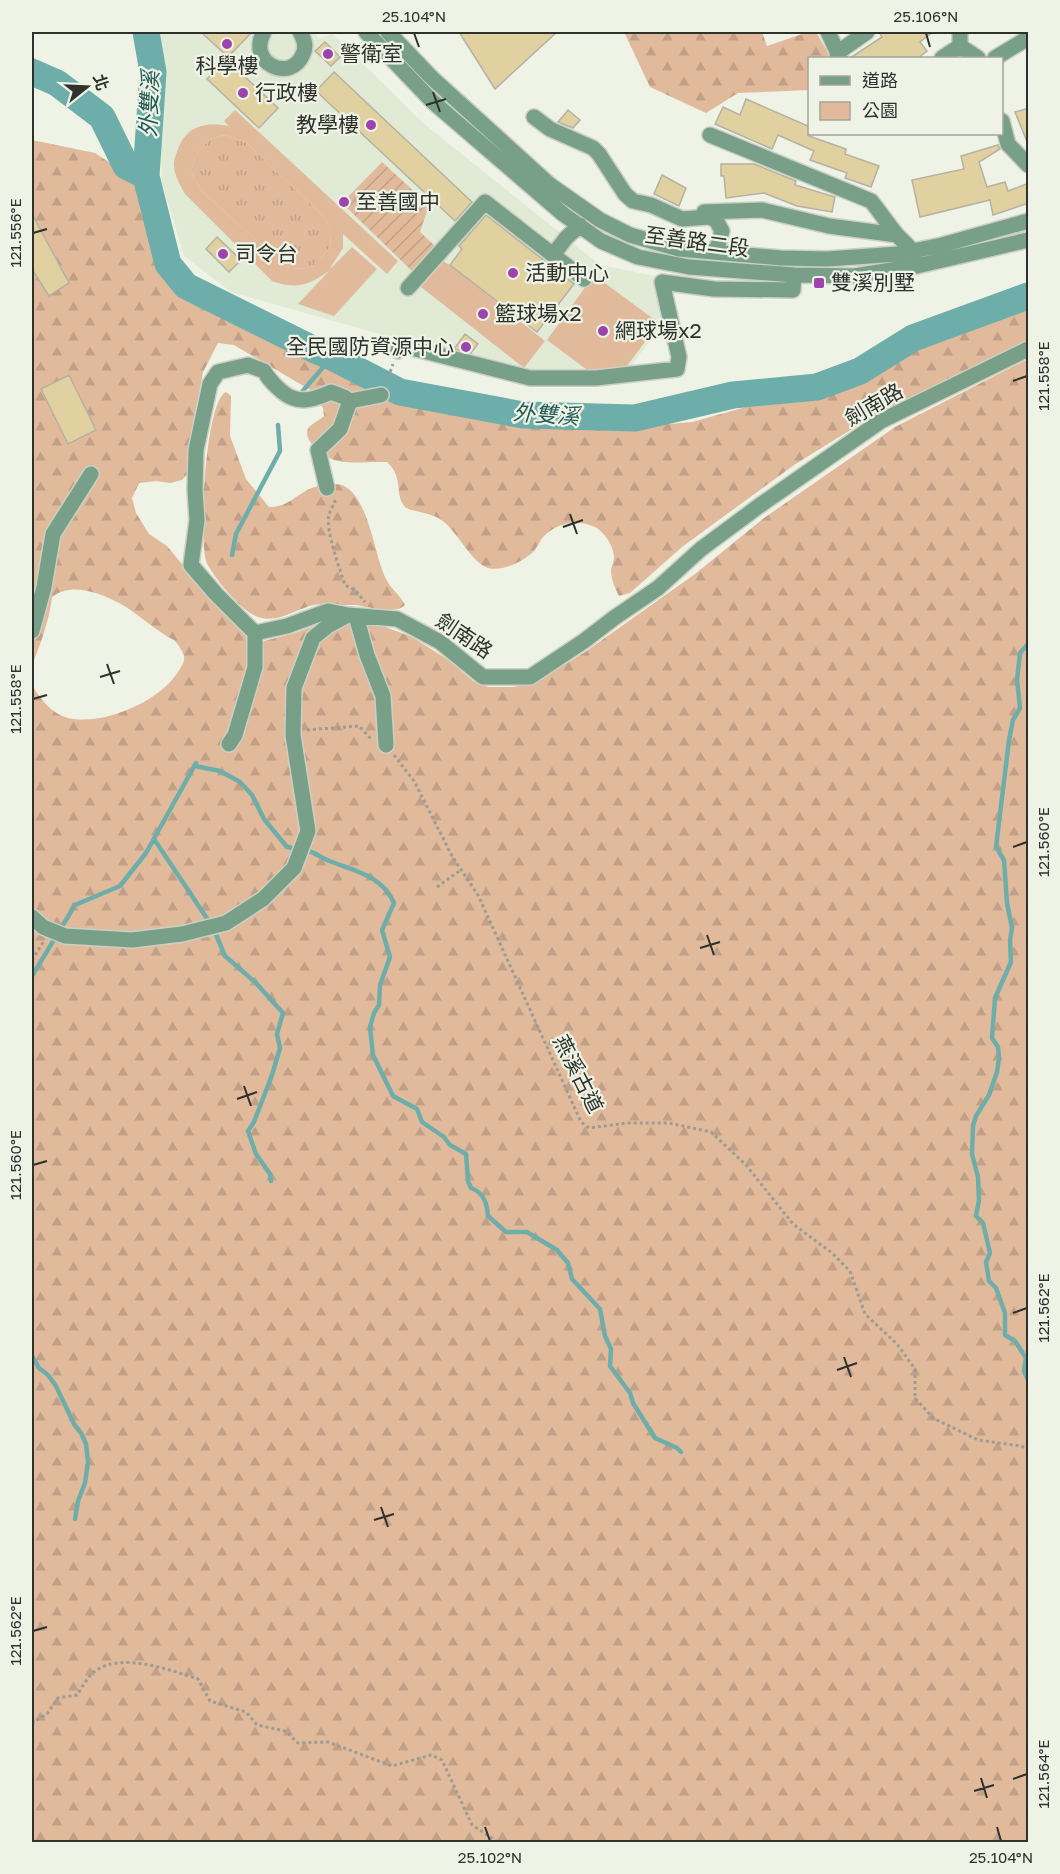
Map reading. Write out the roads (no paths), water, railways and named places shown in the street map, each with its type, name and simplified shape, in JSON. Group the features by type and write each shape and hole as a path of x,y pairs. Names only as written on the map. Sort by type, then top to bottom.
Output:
{"street":[{"path":"264,32 259,45 263,58 268,64 283,69 298,63 303,56 304,41 300,32"},
{"name":"至善路二段","path":"366,32 433,102 563,214 601,241 638,257 689,267 794,275 854,276 916,266 1029,240"},
{"name":"至善路二段","path":"388,32 432,78 550,185 600,220 630,235 679,249 781,258 827,259 898,254 1029,221"},
{"path":"828,32 838,56 867,32"},
{"path":"997,57 1029,38"},
{"path":"943,57 960,39 977,57"},
{"path":"534,117 550,129 593,148 625,194 633,201 651,205 682,219 709,217 716,220 722,231 716,252"},
{"path":"1003,125 1008,144 1029,165"},
{"path":"710,135 871,201 897,235 913,251 916,266"},
{"path":"650,194 683,212 762,210 829,226 897,235"},
{"path":"408,288 485,202 584,279"},
{"path":"554,255 566,238 580,225"},
{"path":"398,351 400,345 530,378 596,378 676,369 678,357 662,282 714,289 793,290 794,275"},
{"name":"劍南路","path":"255,633 287,627 328,612 397,619 440,642 483,677 530,677 658,588 701,549 759,506 882,422 1029,349"},
{"path":"230,744 235,735 255,667 255,633 191,565 197,520 196,450 210,384 218,372 248,365 264,371 270,381 293,398 316,399 331,392 350,401 381,395"},
{"path":"327,488 318,450 340,429 350,401"},
{"path":"32,631 44,587 53,534 91,474"},
{"path":"32,917 42,927 57,932 132,940 182,934 226,923 263,899 294,868 308,831 293,735 294,688 313,638 329,625 352,615 383,696 386,745"}],"waterway":[{"name":"外雙溪","path":"146,32 153,72 146,176 168,264 186,286 400,392 523,415 635,418 733,395 817,387 860,371 913,338 1028,296"},
{"name":"外雙溪","path":"32,72 57,83 102,117 126,166 146,176"},
{"path":"301,393 332,357"},
{"path":"232,555 236,534 280,451 278,425"},
{"path":"1028,644 1020,653 1017,680 1020,708 1013,720 1009,740 996,847 1004,860 1007,903 1012,928 1011,962 995,998 992,1038 998,1047 997,1072 989,1095 976,1116 973,1126 972,1154 978,1177 979,1200 976,1216 983,1223 990,1253 986,1262 989,1281 996,1288 1005,1313 1005,1335 1015,1341 1026,1358 1024,1371 1028,1380"},
{"path":"32,976 75,905 120,886 146,853 196,763"},
{"path":"195,766 220,771 240,782 252,795 264,819 287,847 297,849"},
{"path":"154,839 210,923"},
{"path":"305,850 374,880 382,886 394,903 382,930 390,957 380,985 379,1005 370,1027 373,1055 393,1096 417,1109 422,1122 444,1137 450,1145 466,1154 468,1181 471,1188 484,1199 488,1216 506,1232 527,1232 557,1250 568,1263 572,1279 600,1309 605,1336 611,1349 610,1366 630,1393 633,1403 655,1438 681,1452"},
{"path":"214,930 225,956 255,982 283,1013 277,1034 280,1048 272,1075 254,1122 248,1131 256,1154 270,1174 271,1181"},
{"path":"32,1356 39,1368 56,1386 86,1444 88,1462 85,1483 78,1501 75,1519"}],"place":[{"name":"科學樓","path":"227,44"},
{"name":"警衛室","path":"328,54"},
{"name":"行政樓","path":"243,93"},
{"name":"教學樓","path":"371,125"},
{"name":"至善國中","path":"344,202"},
{"name":"司令台","path":"223,254"},
{"name":"活動中心","path":"513,273"},
{"name":"雙溪別墅","path":"819,283"},
{"name":"籃球場x2","path":"483,314"},
{"name":"網球場x2","path":"603,331"},
{"name":"全民國防資源中心","path":"466,347"}]}
